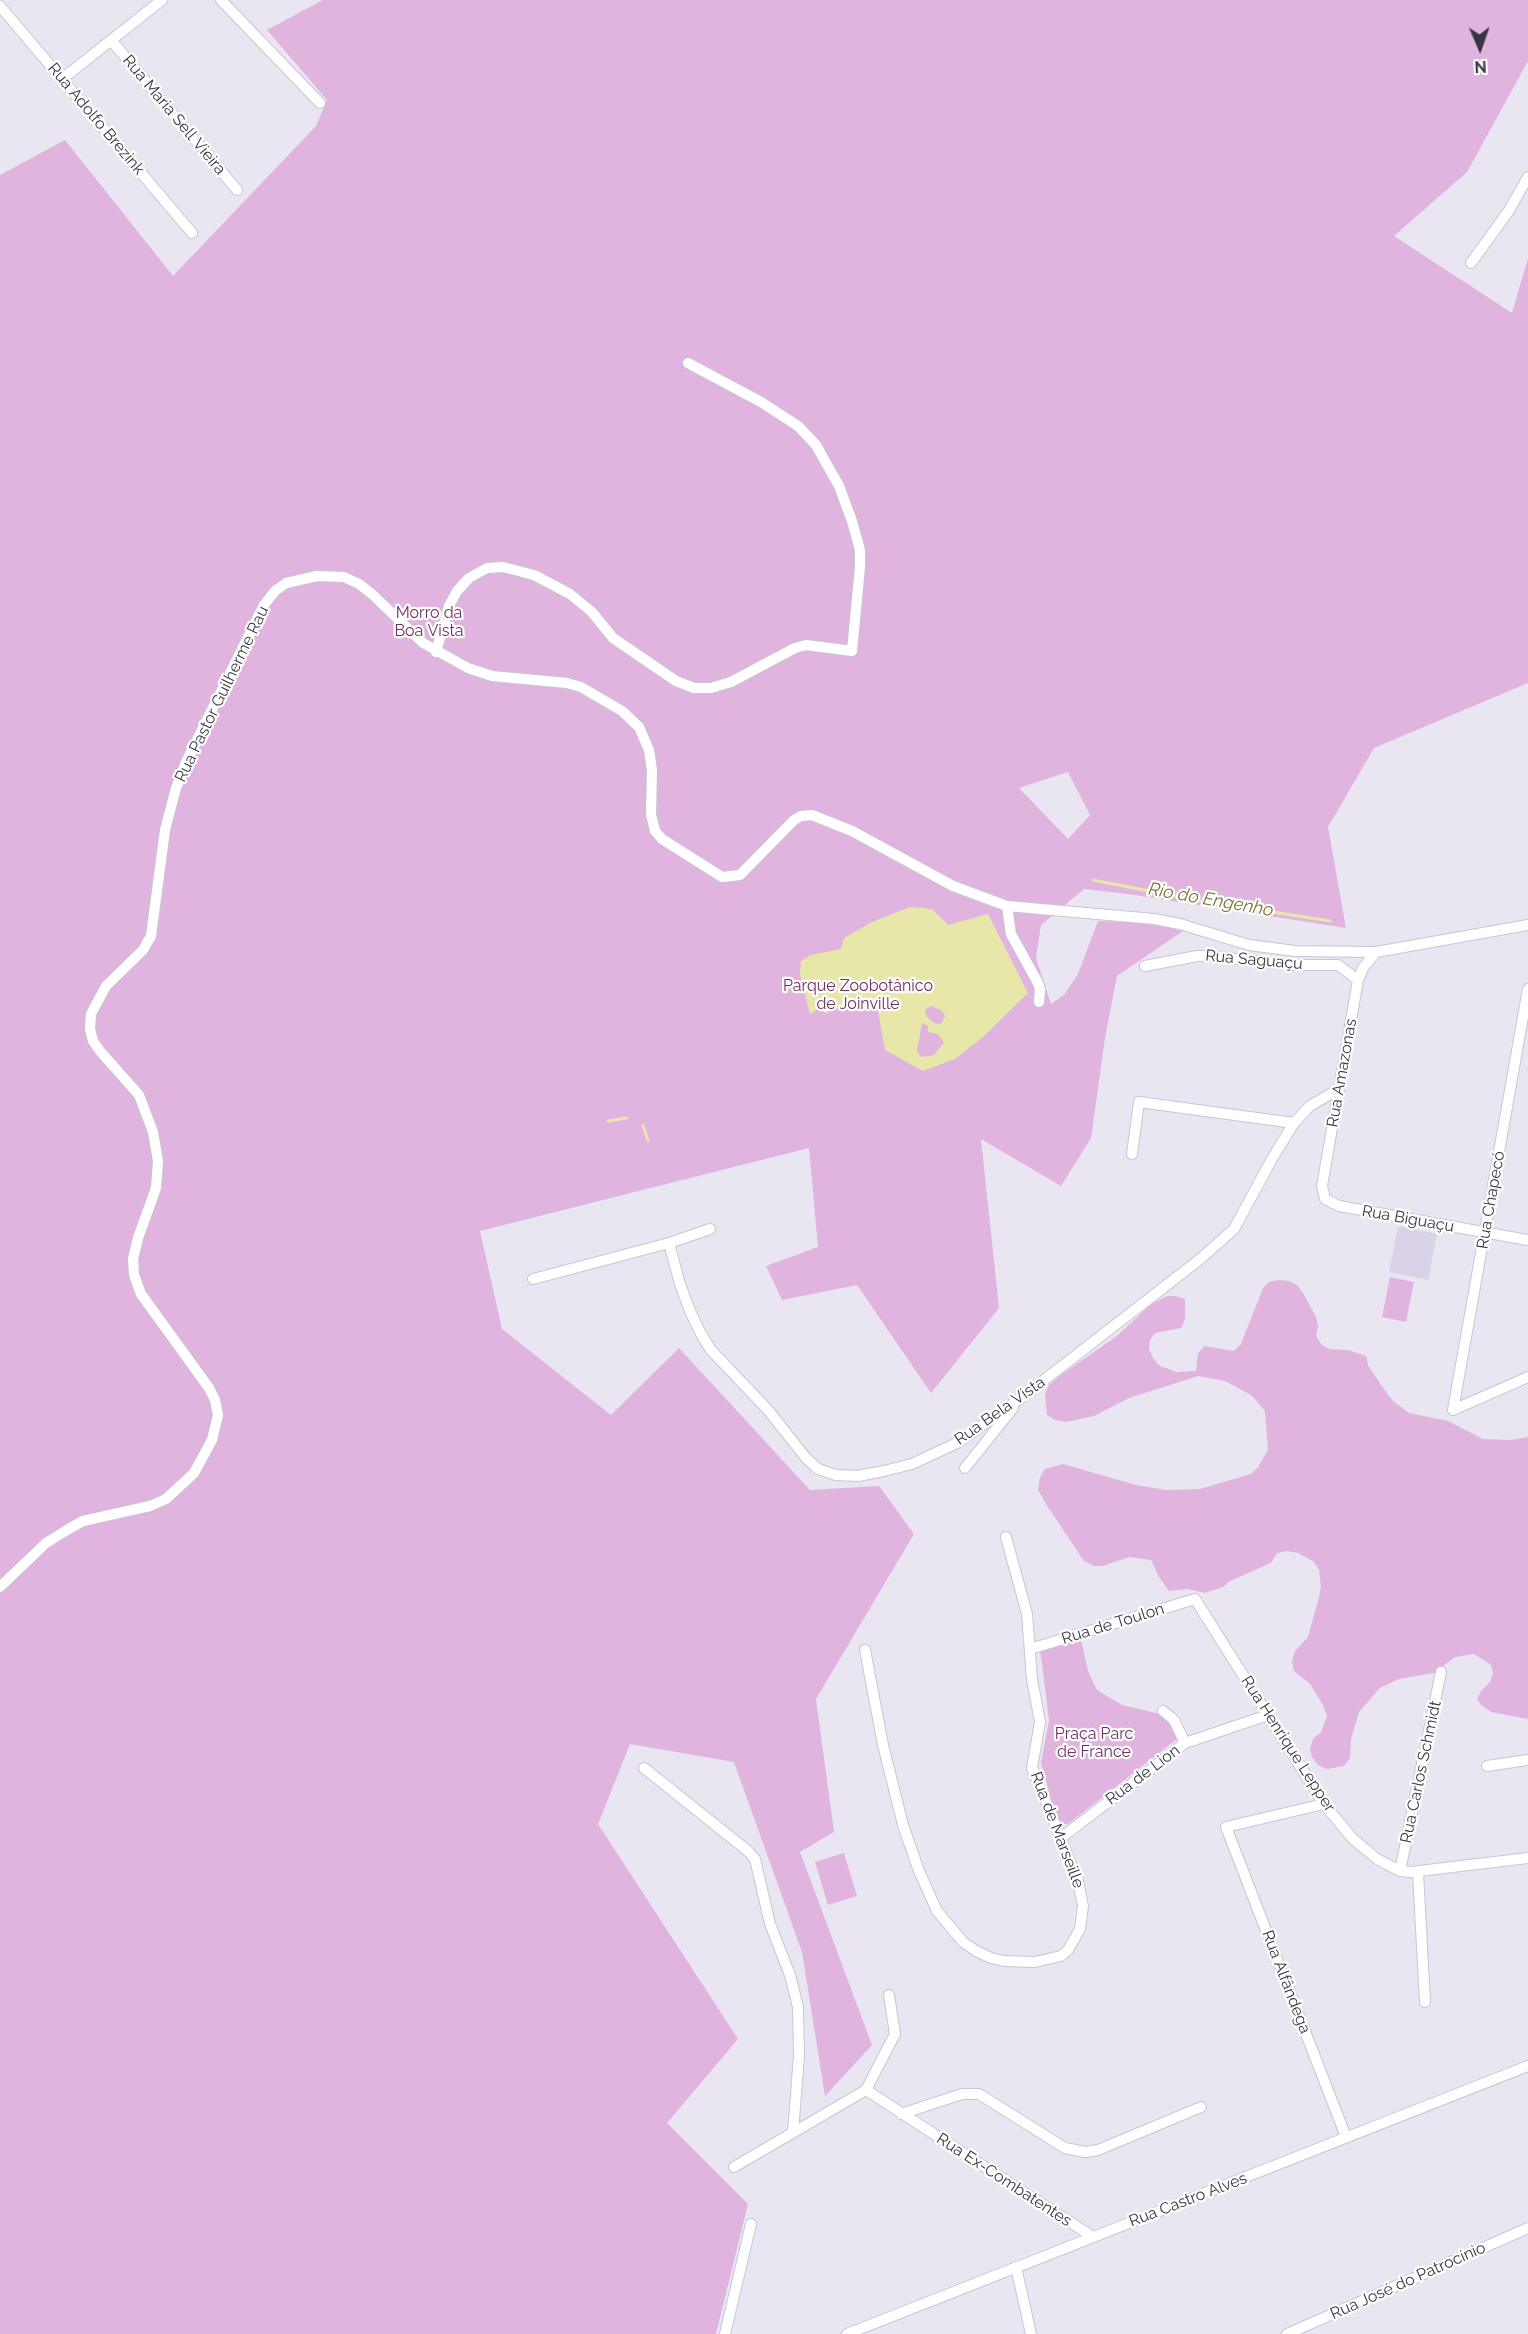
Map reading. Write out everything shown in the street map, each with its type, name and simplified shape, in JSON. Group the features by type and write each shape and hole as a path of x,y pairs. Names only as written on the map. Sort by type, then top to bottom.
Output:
{"street":[{"path":"62,79 162,0"},
{"path":"221,0 320,103"},
{"name":"Rua Adolfo Brezink","path":"0,6 192,233"},
{"name":"Rua Maria Sell Vieira","path":"111,40 237,190"},
{"path":"1471,262 1508,212 1528,177"},
{"path":"436,652 449,606 457,591 469,578 487,568 503,567 534,575 570,594 592,612 613,638 676,681 694,688 711,688 731,682 795,648 806,645 852,651 860,550 839,486 816,445 798,426 761,402 688,363"},
{"name":"Rua Pastor Guilherme Rau","path":"0,1587 46,1543 83,1521 150,1506 166,1499 194,1473 213,1440 217,1426 215,1400 209,1388 141,1294 134,1275 133,1259 156,1188 158,1161 153,1132 139,1095 100,1052 93,1041 90,1029 91,1014 106,986 143,950 152,936 165,830 176,788 186,762 264,604 275,591 286,583 316,576 344,577 359,584 372,594 414,637 436,652 468,668 492,676 567,683 602,699 639,727 649,750 652,770 651,814 655,831 662,839 722,878 740,875 794,820 801,816 812,815 852,831 952,886 1007,906 1154,919 1253,946 1328,952 1376,951"},
{"path":"1007,906 1011,934 1038,983 1039,1002"},
{"path":"1376,951 1528,925"},
{"path":"1253,946 1263,962 1275,948"},
{"name":"Rua Amazonas","path":"1325,1198 1322,1186 1358,980 1363,968 1376,951"},
{"path":"1328,952 1328,964"},
{"name":"Rua Saguaçu","path":"1145,966 1197,956 1294,965 1328,964 1345,969 1358,980"},
{"name":"Rua Chapecó","path":"1528,989 1453,1410 1528,1377"},
{"name":"Rua Bela Vista","path":"669,1243 690,1311 706,1342 818,1469 836,1475 858,1476 912,1464 957,1443 1021,1398 1226,1238 1234,1229 1294,1123 1310,1106 1339,1089"},
{"path":"1132,1154 1139,1102 1294,1123"},
{"name":"Rua Biguaçu","path":"1325,1198 1339,1206 1528,1240"},
{"path":"533,1279 669,1243 710,1229"},
{"path":"965,1468 1021,1398"},
{"name":"Rua de Marseille","path":"865,1650 889,1773 911,1849 937,1911 963,1942 991,1958 1020,1963 1052,1960 1068,1950 1080,1929 1083,1906 1078,1881 1032,1768 1040,1722 1032,1679 1025,1601 1006,1537"},
{"name":"Rua de Toulon","path":"1030,1649 1195,1599"},
{"name":"Rua Henrique Lepper","path":"1195,1599 1324,1803 1359,1844 1377,1859 1400,1871"},
{"name":"Rua Carlos Schmidt","path":"1400,1871 1441,1672"},
{"path":"1163,1711 1174,1720 1185,1743"},
{"name":"Rua de Lion","path":"1061,1838 1185,1743 1268,1715"},
{"path":"1487,1766 1528,1760"},
{"path":"645,1768 755,1859 770,1924 790,1975 798,2007 799,2055 793,2132"},
{"name":"Rua Alfândega","path":"1324,1803 1226,1827 1346,2137"},
{"path":"1400,1871 1418,1872 1528,1858"},
{"path":"1418,1872 1425,2002"},
{"path":"734,2167 866,2090 895,2034 889,1995"},
{"name":"Rua Castro Alves","path":"850,2333 1528,2066"},
{"name":"Rua Ex-Combatentes","path":"866,2090 1093,2237"},
{"path":"901,2114 953,2096 979,2094 1065,2148 1084,2152 1098,2150 1201,2107"},
{"path":"725,2334 752,2224"},
{"name":"Rua José do Patrocínio","path":"1287,2334 1528,2228"},
{"path":"1016,2267 1031,2334"}],"shaded area":[{"path":"910,907 932,909 948,925 988,914 1028,993 983,1037 955,1059 923,1071 885,1050 878,1011 855,1004 830,1009 828,1014 818,1009 810,1014 800,975 801,961 811,955 841,949 844,938 872,922","holes":["931,1006 941,1010 945,1016 941,1024 934,1023 926,1016 925,1010","922,1023 928,1026 928,1032 938,1034 944,1042 934,1055 921,1057 917,1051"]},
{"path":"1398,1226 1437,1234 1428,1280 1389,1272"}],"green space":[{"name":"Morro da Boa Vista","path":"323,0 1528,0 1528,61 1467,172 1394,236 1512,313 1528,258 1528,683 1374,748 1328,827 1346,928 1084,889 1041,925 1036,958 1051,1004 1064,995 1078,974 1098,921 1149,923 1183,931 1117,976 1105,1038 1091,1138 1061,1186 981,1139 999,1308 931,1393 857,1285 782,1300 766,1266 818,1247 809,1148 480,1231 502,1329 611,1415 679,1348 810,1490 879,1486 914,1534 816,1699 834,1832 800,1852 872,2045 825,2096 802,1952 734,1762 630,1744 598,1824 738,2039 667,2123 748,2204 716,2334 0,2334 0,175 65,140 173,276 316,126 327,100 267,30","holes":["1068,772 1090,815 1068,839 1019,788"]},
{"path":"1390,1277 1414,1282 1406,1322 1382,1317"},
{"path":"1279,1280 1297,1285 1303,1293 1316,1317 1318,1327 1316,1336 1321,1344 1329,1349 1348,1350 1366,1356 1368,1365 1393,1401 1409,1413 1448,1421 1483,1439 1511,1440 1528,1437 1528,1719 1491,1712 1481,1705 1477,1699 1490,1682 1493,1674 1491,1665 1474,1654 1455,1657 1434,1673 1399,1679 1380,1688 1359,1712 1351,1739 1350,1758 1344,1766 1327,1769 1318,1765 1310,1749 1313,1739 1321,1732 1327,1716 1310,1684 1294,1671 1292,1662 1295,1651 1308,1637 1319,1597 1321,1587 1319,1570 1314,1562 1298,1553 1287,1551 1277,1553 1271,1563 1230,1581 1223,1587 1205,1593 1188,1589 1169,1591 1151,1560 1129,1557 1103,1566 1094,1566 1084,1561 1038,1490 1040,1477 1045,1469 1063,1464 1136,1485 1166,1490 1200,1489 1251,1474 1268,1450 1265,1411 1251,1395 1225,1381 1198,1376 1129,1398 1094,1416 1066,1422 1055,1420 1047,1415 1045,1394 1049,1385 1061,1375 1117,1336 1150,1305 1167,1296 1185,1299 1185,1319 1181,1328 1155,1333 1150,1340 1149,1349 1160,1366 1177,1372 1196,1371 1198,1353 1205,1346 1234,1351 1241,1344 1263,1288 1269,1282"},
{"name":"Praça Parc de France","path":"1080,1635 1088,1671 1097,1690 1122,1705 1160,1714 1166,1718 1177,1739 1068,1824 1064,1824 1056,1817 1041,1763 1049,1720 1040,1648"},
{"path":"844,1853 857,1896 828,1905 815,1862"}],"waterway":[{"name":"Rio do Engenho","path":"1093,880 1190,899 1330,921"},
{"path":"608,1121 627,1118"},
{"path":"643,1126 648,1140"}],"park label":[{"name":"Parque Zoobotânico de Joinville","path":"858,995"}]}
